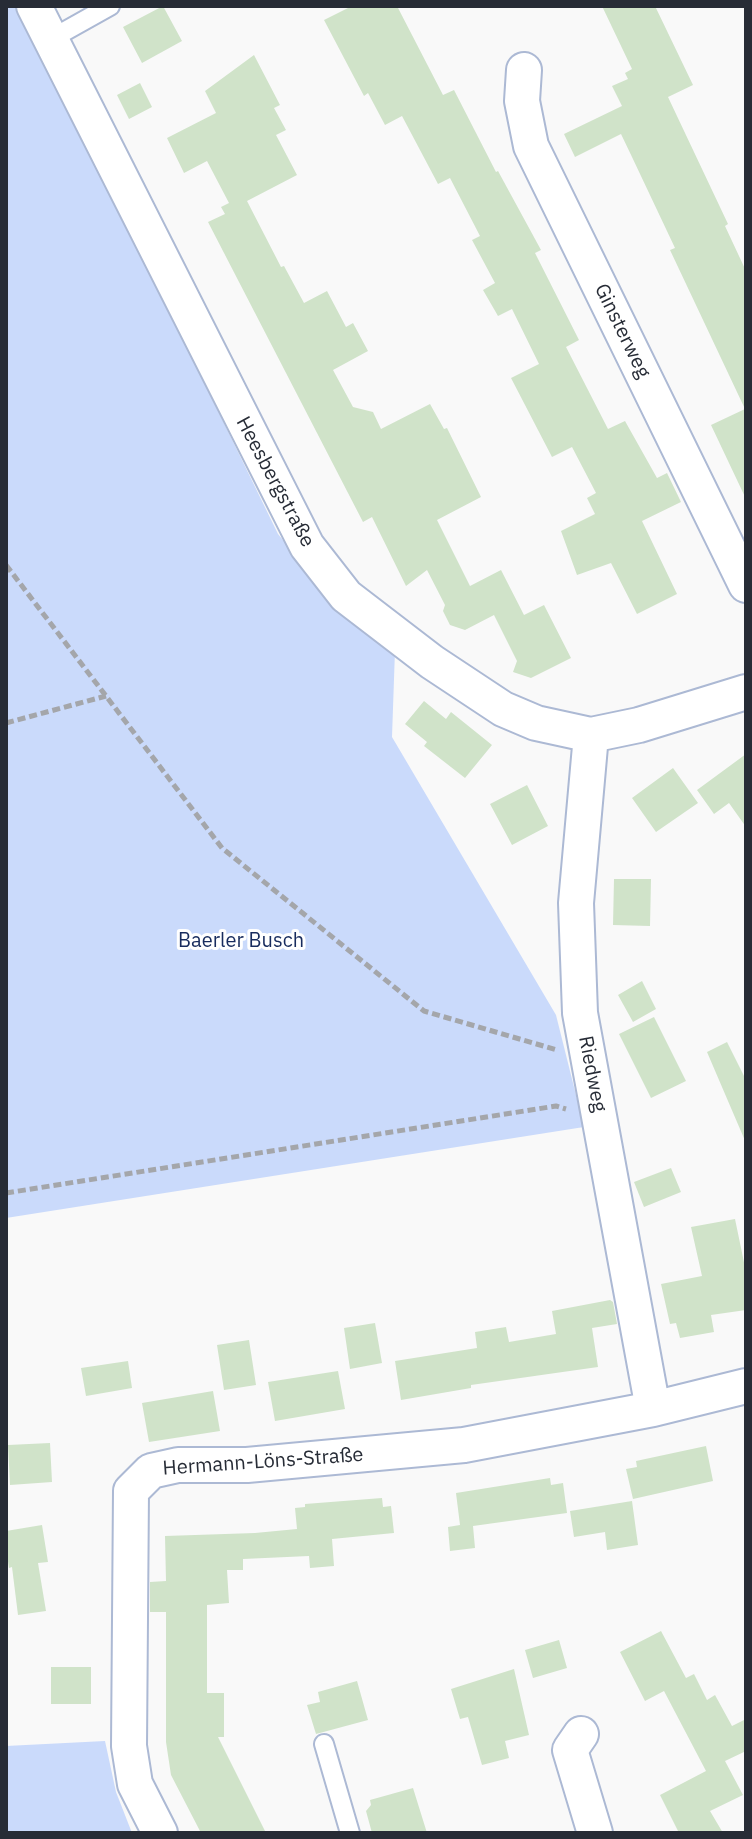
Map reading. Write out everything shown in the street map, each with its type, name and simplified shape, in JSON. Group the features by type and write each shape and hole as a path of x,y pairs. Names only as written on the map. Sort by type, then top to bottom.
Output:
{"street":[{"name":"Heesbergstraße","path":"34,6 307,546 346,596 432,662 503,709 536,723 591,735 639,725 746,692"},
{"name":"Ginsterweg","path":"524,70 522,101 531,146 746,585"},
{"name":"Riedweg","path":"591,735 576,903 580,1013 653,1409"},
{"name":"Hermann-Löns-Straße","path":"160,1833 135,1784 129,1746 131,1491 151,1471 178,1465 247,1465 464,1445 653,1409 746,1386"},
{"path":"581,1734 570,1750 595,1833"}],"lane":[{"path":"51,39 110,6"},
{"path":"324,1744 350,1833"}],"path":[{"path":"6,565 222,848 424,1011 589,1059"},
{"path":"6,723 106,696"},
{"path":"6,1193 556,1106 600,1121"}],"green space":[{"name":"Baerler Busch","path":"6,6 21,6 278,534 332,600 395,650 392,737 556,1015 584,1127 6,1218"},
{"path":"105,1741 116,1792 132,1833 6,1833 6,1746"}],"building":[{"path":"163,6 182,41 142,63 123,27"},
{"path":"352,6 397,6 443,95 454,90 541,250 535,253 579,340 566,347 608,429 625,421 657,478 667,473 681,502 642,521 677,594 637,614 611,563 577,575 561,531 595,514 587,498 596,493 572,447 552,457 511,378 539,364 512,309 498,316 483,290 495,283 472,240 480,236 450,178 438,184 402,116 385,125 368,93 364,96 324,20"},
{"path":"602,6 655,6 693,85 668,97 728,224 725,226 746,271 746,499 711,425 745,409 670,250 675,248 621,134 575,157 564,134 622,106 612,86 628,79 625,73 632,69"},
{"path":"254,55 280,105 274,108 286,130 276,135 297,175 247,201 281,267 284,266 304,303 327,291 346,327 353,323 368,351 333,370 353,407 373,412 381,429 430,404 444,429 447,428 481,497 437,520 470,586 501,570 524,615 544,605 571,658 531,678 513,672 517,661 494,615 465,630 450,625 443,611 445,605 427,570 406,586 372,517 363,522 208,222 225,214 221,207 229,203 207,161 184,173 167,138 216,113 205,91"},
{"path":"140,83 152,107 129,119 117,95"},
{"path":"424,701 446,719 451,712 492,745 465,778 424,746 427,742 405,724"},
{"path":"746,754 746,827 729,803 714,814 697,790"},
{"path":"673,768 698,803 656,832 632,798"},
{"path":"527,785 548,826 512,845 490,804"},
{"path":"614,879 651,879 650,926 613,925"},
{"path":"642,981 656,1009 633,1022 618,995"},
{"path":"654,1017 686,1081 651,1098 619,1034"},
{"path":"727,1042 746,1080 746,1143 707,1052"},
{"path":"671,1168 681,1192 644,1207 634,1182"},
{"path":"735,1219 746,1272 746,1310 711,1315 714,1332 680,1338 676,1323 670,1324 661,1284 702,1276 691,1227"},
{"path":"610,1300 617,1324 592,1328 598,1367 471,1385 471,1388 401,1400 395,1361 477,1348 475,1332 506,1327 509,1342 556,1334 552,1311"},
{"path":"375,1323 382,1363 350,1369 344,1328"},
{"path":"249,1340 256,1385 224,1390 217,1345"},
{"path":"128,1361 132,1388 86,1396 81,1368"},
{"path":"338,1371 345,1409 275,1421 268,1382"},
{"path":"213,1391 220,1431 149,1442 142,1403"},
{"path":"50,1443 52,1482 10,1485 8,1445"},
{"path":"706,1446 713,1481 633,1499 626,1469 637,1467 636,1461"},
{"path":"550,1478 551,1485 563,1483 567,1513 473,1526 475,1548 450,1551 448,1527 460,1525 456,1493"},
{"path":"382,1498 383,1507 391,1506 394,1533 332,1539 334,1566 310,1568 309,1556 243,1559 243,1570 227,1570 229,1603 207,1605 207,1693 224,1693 224,1737 218,1737 266,1833 201,1833 171,1775 166,1742 166,1612 150,1612 150,1582 166,1581 165,1536 297,1529 295,1508 305,1507 305,1504"},
{"path":"632,1501 638,1545 607,1550 605,1532 574,1537 570,1511"},
{"path":"42,1525 48,1562 38,1563 46,1611 18,1615 12,1567 9,1568 6,1549 6,1531"},
{"path":"661,1631 686,1678 694,1674 707,1700 715,1695 732,1726 746,1719 746,1751 725,1761 743,1795 710,1811 723,1833 679,1833 660,1795 706,1771 664,1691 645,1701 620,1652"},
{"path":"559,1640 567,1668 533,1678 525,1650"},
{"path":"51,1667 91,1667 91,1704 51,1704"},
{"path":"514,1669 529,1735 505,1741 509,1758 482,1765 468,1717 460,1719 451,1689"},
{"path":"357,1681 368,1720 316,1734 307,1705 320,1702 318,1692"},
{"path":"413,1788 427,1833 372,1833 366,1811 371,1805 370,1800"}]}
